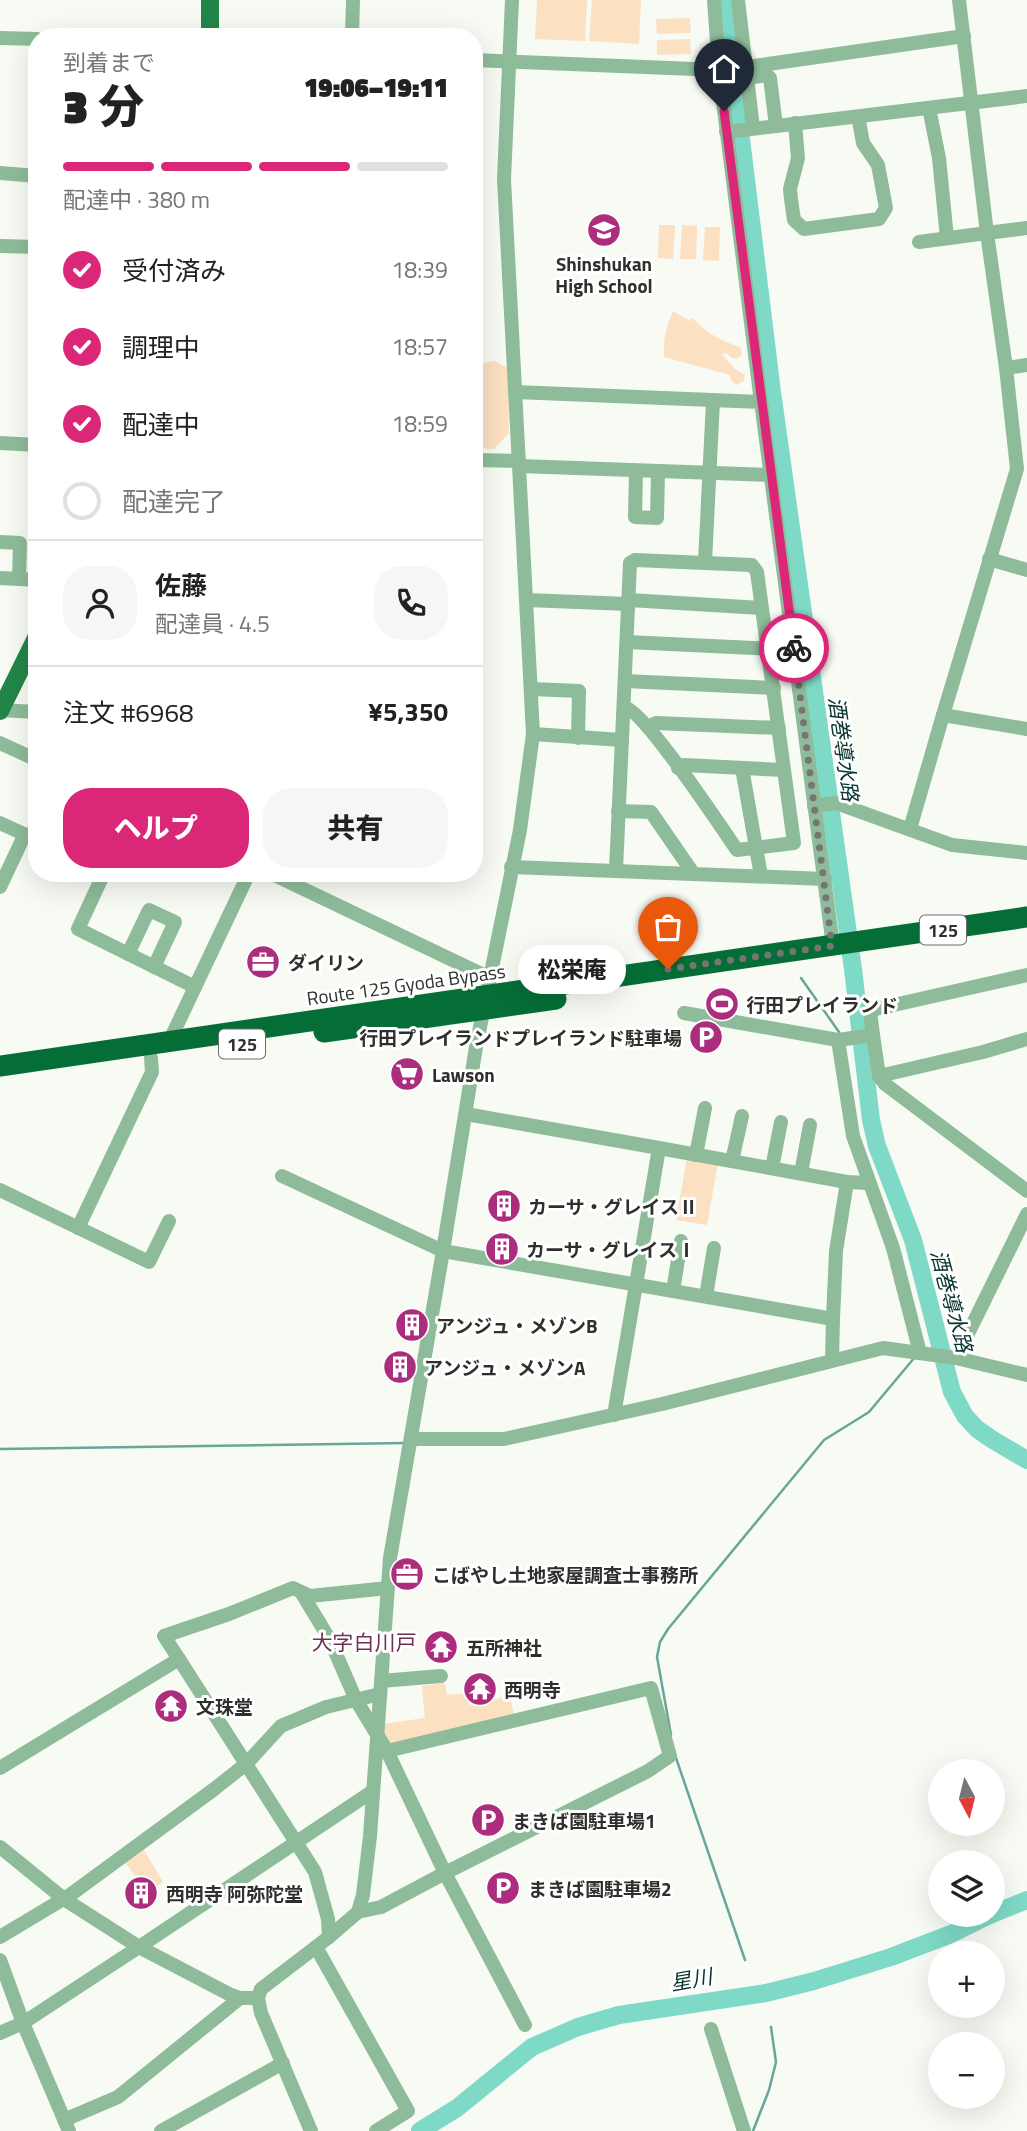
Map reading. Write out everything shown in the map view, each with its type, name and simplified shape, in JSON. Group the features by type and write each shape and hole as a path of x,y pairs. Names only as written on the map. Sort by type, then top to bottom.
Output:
{"highway":[{"name":"Route 125 Gyoda Bypass","path":"860,948 1027,917"},
{"name":"Route 125 Gyoda Bypass","path":"0,1066 487,994 835,950 1027,931"},
{"name":"Route 125 Gyoda Bypass","path":"0,1080 151,1058 487,994"}],"main road":[{"path":"210,0 210,28"},
{"path":"0,710 28,654"}],"street":[{"path":"352,28 353,0"},
{"path":"358,1912 363,1895 373,1791 390,1558 487,994 520,830 533,734 504,179 512,0"},
{"path":"713,0 719,70 740,130"},
{"path":"738,0 747,72 740,130 761,402 794,650 822,806 825,879 835,950"},
{"path":"910,829 989,559 1022,471 987,233 959,0"},
{"path":"747,72 964,36"},
{"path":"0,38 28,39"},
{"path":"483,61 719,70"},
{"path":"747,72 767,75 770,78 776,126"},
{"path":"740,130 1027,96"},
{"path":"929,108 939,158 947,238"},
{"path":"795,123 799,158 790,193 794,220 804,229 879,219 886,208 878,165 863,143 859,121"},
{"path":"0,173 28,175"},
{"path":"919,242 1027,228"},
{"path":"0,246 28,247"},
{"path":"1006,368 1027,365"},
{"path":"514,392 761,402"},
{"path":"705,562 713,401"},
{"path":"0,443 28,444"},
{"path":"483,461 636,471 771,475"},
{"path":"636,471 635,517 657,518 657,472"},
{"path":"0,542 20,543 19,579"},
{"path":"989,559 1027,570"},
{"path":"616,870 630,563 635,560 752,565 757,572 794,843 737,850 648,727 631,709 624,708"},
{"path":"0,578 28,580"},
{"path":"526,600 761,608"},
{"path":"627,642 794,650"},
{"path":"625,681 774,688"},
{"path":"531,689 579,691 578,738"},
{"path":"0,710 28,712"},
{"path":"943,715 1027,729"},
{"path":"648,727 656,723 779,728"},
{"path":"533,734 622,740"},
{"path":"0,743 28,756"},
{"path":"678,768 684,765 784,769"},
{"path":"742,768 761,876"},
{"path":"791,814 822,806 910,829 958,846 1027,853"},
{"path":"618,811 651,812 692,873"},
{"path":"0,823 28,836"},
{"path":"0,887 28,842"},
{"path":"511,867 825,879"},
{"path":"100,882 78,929 195,987"},
{"path":"169,1042 246,882"},
{"path":"286,882 487,994"},
{"path":"128,954 149,911 175,922 154,967"},
{"path":"1027,975 876,1009 870,1012 865,1036 879,1076 885,1084 1027,1191"},
{"path":"684,1013 838,1040 865,1036"},
{"path":"879,1076 1027,1039"},
{"path":"838,1040 853,1136 928,1354"},
{"path":"78,1228 152,1072 151,1058"},
{"path":"696,1155 705,1108"},
{"path":"466,1114 847,1182 868,1182"},
{"path":"732,1161 741,1116"},
{"path":"772,1168 781,1122"},
{"path":"801,1173 810,1125"},
{"path":"614,1415 660,1148"},
{"path":"282,1177 443,1251 833,1319"},
{"path":"832,1360 836,1251 847,1182"},
{"path":"0,1190 149,1262 169,1221"},
{"path":"953,1357 1027,1214"},
{"path":"673,1291 681,1241"},
{"path":"706,1296 715,1248"},
{"path":"410,1445 432,1441 504,1439 614,1415 883,1348 953,1357 1027,1375"},
{"path":"329,1937 328,1919 315,1872 164,1636 293,1588 310,1596 388,1588"},
{"path":"301,1592 330,1640 356,1700 387,1751 445,1873 525,2025"},
{"path":"0,1768 179,1659"},
{"path":"0,1937 64,1899 246,1764 281,1726 326,1707 356,1700 381,1688 441,1676"},
{"path":"311,2131 261,2014 258,1998 261,1989 358,1912 381,1907 648,1771 670,1756 651,1688 387,1751"},
{"path":"0,2033 23,2022 139,1947 373,1791"},
{"path":"0,1847 64,1899 139,1947 240,1998 258,1998"},
{"path":"316,1947 408,2111 376,2131"},
{"path":"0,1960 67,2125 117,2097 240,1998"},
{"path":"711,2029 744,2131"},
{"path":"161,2131 282,2063"}],"shaded area":[{"path":"537,0 587,0 585,41 535,39"},
{"path":"592,0 641,0 639,44 589,41"},
{"path":"690,18 691,33 657,34 656,19"},
{"path":"690,39 691,54 657,55 657,40"},
{"path":"659,225 675,225 673,259 658,258"},
{"path":"682,225 697,226 696,259 680,259"},
{"path":"705,227 720,227 719,261 703,260"},
{"path":"673,311 690,321 693,318 709,333 741,348 742,354 737,359 727,353 722,354 735,369 745,375 744,381 737,385 730,375 664,357 668,322"},
{"path":"495,361 508,368 509,433 494,449 483,448 483,363"},
{"path":"687,1158 718,1163 707,1225 676,1220"},
{"path":"445,1683 447,1695 466,1693 469,1705 510,1696 514,1715 389,1747 380,1733 382,1724 425,1718 422,1686"},
{"path":"144,1850 163,1882 150,1891 125,1862"}],"waterway":[{"name":"酒巻導水路","path":"724,0 772,392 853,969 871,1120 877,1146 913,1240 952,1392 965,1416 977,1429 1027,1460"},
{"path":"801,978 839,1032"},
{"path":"671,1735 657,1657 660,1642 668,1629 824,1440 869,1412 915,1357"},
{"path":"0,1449 406,1443"},
{"path":"675,1755 745,1960"},
{"name":"星川","path":"1005,1909 1027,1900"},
{"name":"星川","path":"420,2131 457,2108 532,2047 578,2027 619,2015 766,1993 814,1981 891,1957 965,1927"},
{"path":"753,2131 769,2090 776,2062 771,2027"}],"way so far":[{"path":"668,969 832,946 794,648"}],"place":[{"name":"Shinshukan High School","path":"604,230"},
{"name":"ダイリン","path":"263,962"},
{"name":"松栄庵","path":"668,969"},
{"name":"行田プレイランド","path":"722,1004"},
{"name":"行田プレイランドプレイランド駐車場","path":"706,1037"},
{"name":"Lawson","path":"407,1074"},
{"name":"カーサ・グレイスⅡ","path":"504,1206"},
{"name":"カーサ・グレイスⅠ","path":"502,1249"},
{"name":"アンジュ・メゾンB","path":"412,1325"},
{"name":"アンジュ・メゾンA","path":"400,1367"},
{"name":"こばやし土地家屋調査士事務所","path":"407,1574"},
{"name":"五所神社","path":"441,1647"},
{"name":"西明寺","path":"480,1689"},
{"name":"文珠堂","path":"171,1706"},
{"name":"まきば園駐車場1","path":"488,1820"},
{"name":"まきば園駐車場2","path":"503,1888"},
{"name":"西明寺 阿弥陀堂","path":"141,1893"}],"district":[{"name":"大字白川戸","path":"364,1642"}],"route":[{"path":"724,111 754,358 794,648"}]}
